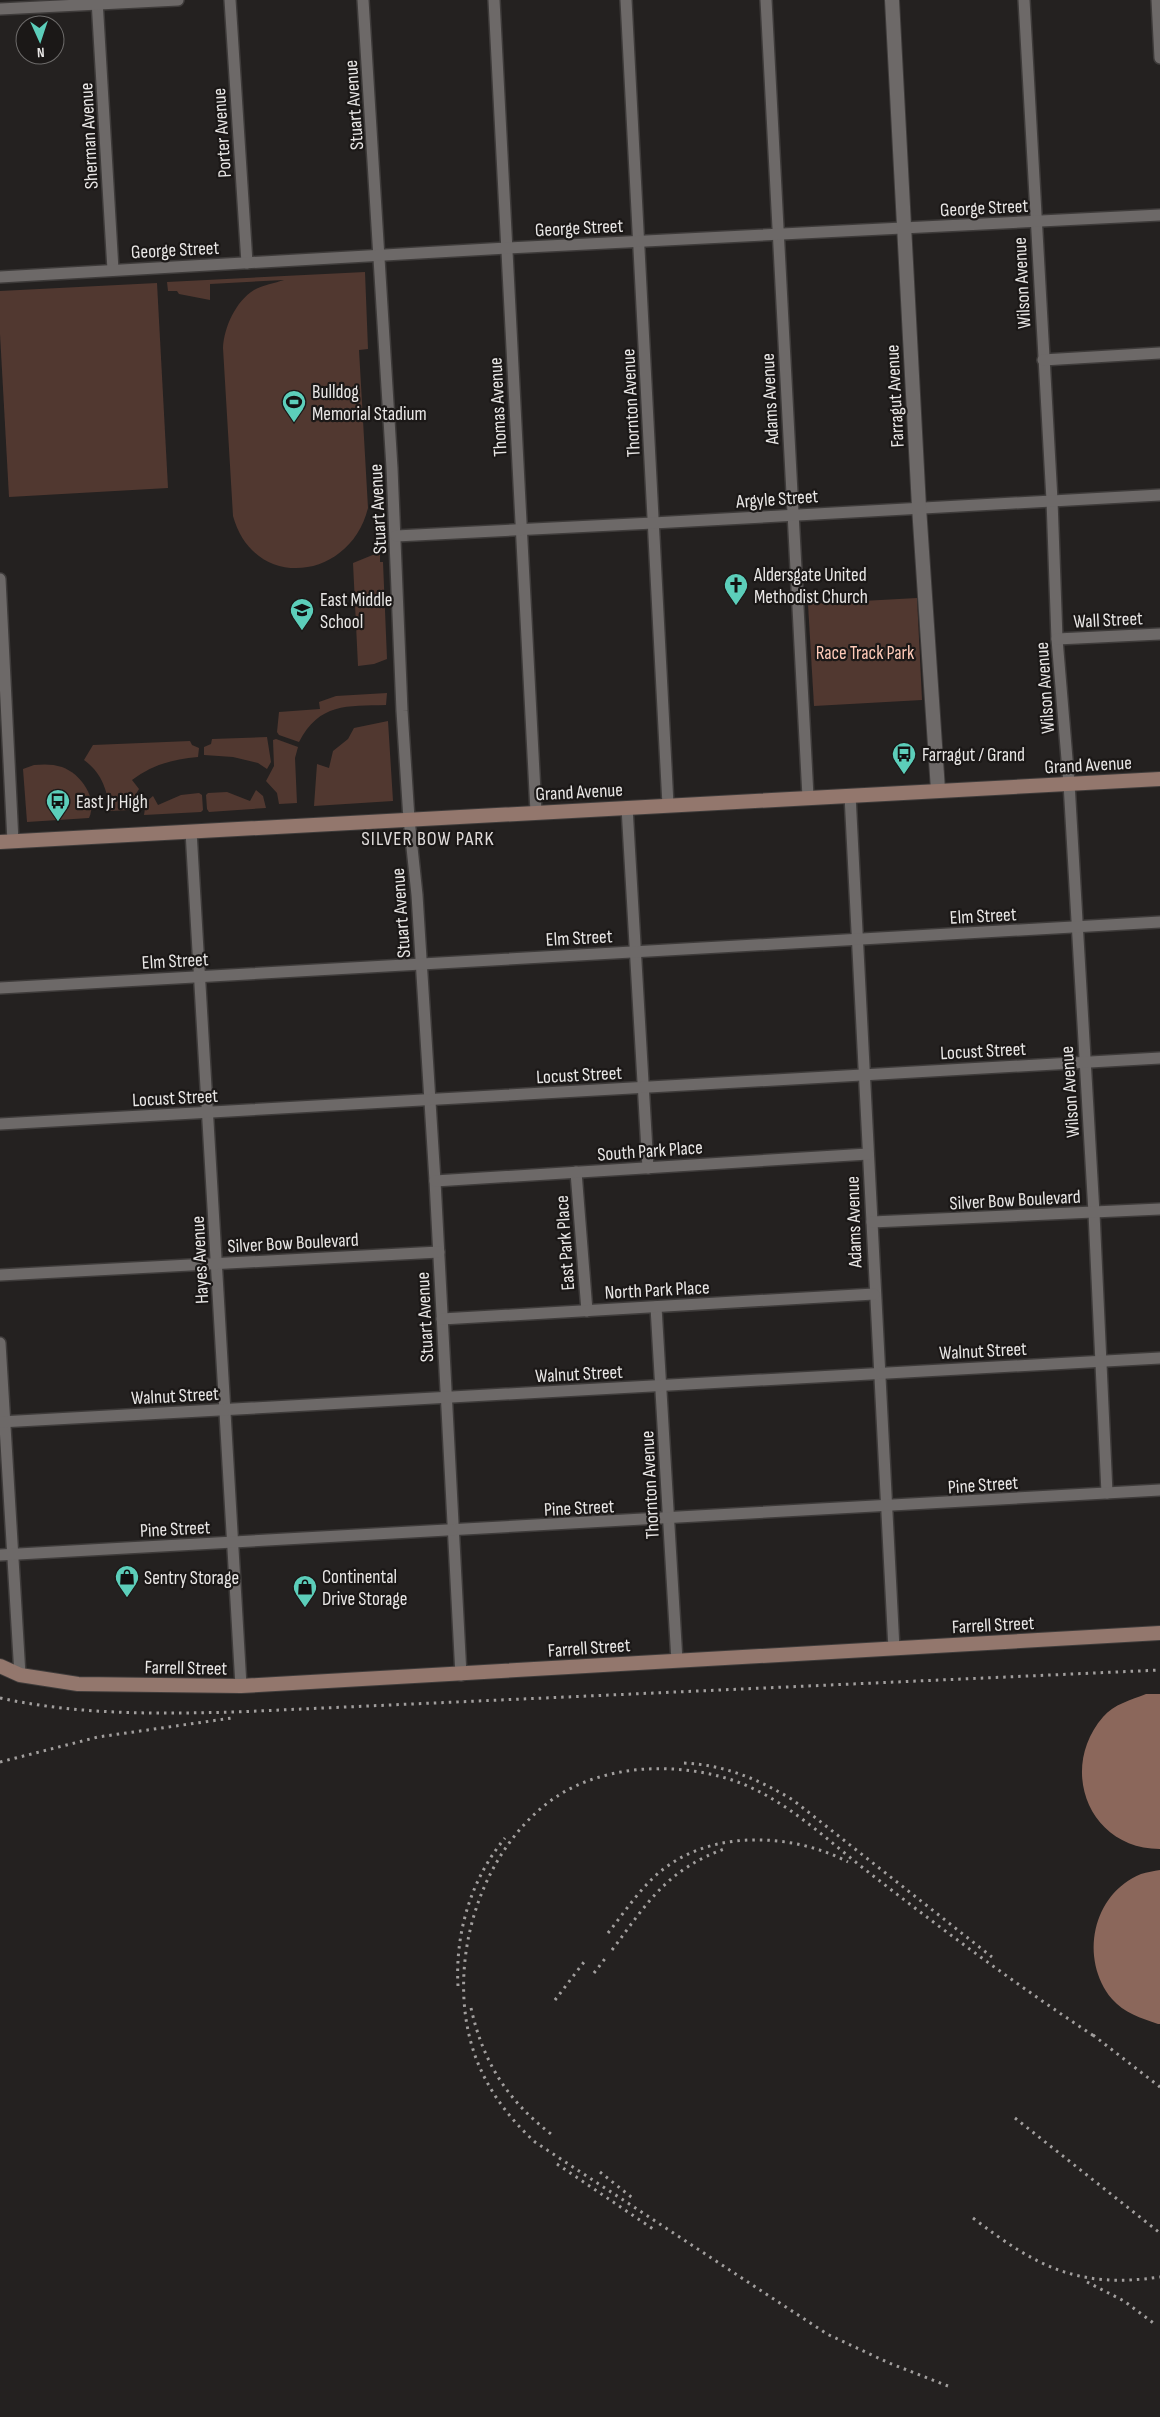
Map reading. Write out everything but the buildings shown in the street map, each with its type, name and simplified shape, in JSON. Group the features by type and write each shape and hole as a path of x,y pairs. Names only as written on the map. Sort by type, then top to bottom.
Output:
{"main road":[{"name":"Grand Avenue","path":"7,842 1160,779"},
{"name":"Farrell Street","path":"0,1666 20,1675 78,1684 241,1686 461,1675 677,1660 1160,1633"}],"street":[{"path":"0,9 97,2 178,0"},
{"name":"Porter Avenue","path":"230,0 247,263"},
{"name":"Stuart Avenue","path":"363,0 381,255 396,536 400,673 409,819 417,896 435,1181 461,1675"},
{"name":"Thomas Avenue","path":"494,0 536,812"},
{"name":"Thornton Avenue","path":"626,0 668,805"},
{"name":"Adams Avenue","path":"766,0 808,797"},
{"name":"Farragut Avenue","path":"892,0 919,507 938,790"},
{"name":"Wilson Avenue","path":"1024,0 1052,500 1057,639 1069,783 1094,1213 1107,1493"},
{"path":"1157,0 1160,58"},
{"name":"Sherman Avenue","path":"97,2 113,270"},
{"name":"George Street","path":"0,277 507,248 1160,215"},
{"path":"1043,360 1160,353"},
{"name":"Argyle Street","path":"396,536 1160,494"},
{"path":"0,578 7,842"},
{"name":"Wall Street","path":"1057,639 1160,634"},
{"name":"Adams Avenue","path":"850,795 866,1074 878,1374 894,1649"},
{"path":"627,807 648,1168"},
{"name":"Hayes Avenue","path":"191,831 241,1686"},
{"name":"Elm Street","path":"0,988 1160,922"},
{"name":"Locust Street","path":"0,1124 1160,1058"},
{"name":"South Park Place","path":"435,1181 868,1154"},
{"name":"East Park Place","path":"576,1172 587,1311"},
{"name":"Silver Bow Boulevard","path":"872,1222 1160,1209"},
{"name":"Silver Bow Boulevard","path":"0,1275 439,1252"},
{"name":"North Park Place","path":"442,1319 874,1294"},
{"name":"Thornton Avenue","path":"656,1307 677,1660"},
{"path":"0,1343 2,1422 13,1555 20,1675"},
{"name":"Walnut Street","path":"2,1422 1160,1358"},
{"name":"Pine Street","path":"0,1555 453,1532 1160,1490"}],"green space":[{"path":"365,272 368,349 359,350 368,508 358,532 342,551 323,563 302,568 280,566 260,557 244,540 233,516 223,348 232,315 242,301 258,288 284,280 210,284 210,300 179,294 177,291 168,291 167,282"},
{"path":"157,283 168,488 9,497 0,334 0,291"},
{"path":"380,552 380,562 383,562 387,659 374,664 358,666 353,563"},
{"name":"Race Track Park","path":"917,598 922,700 814,706 808,604"},
{"path":"387,693 386,705 347,707 325,713 307,729 299,742 279,735 277,732 279,712 320,709 319,702 336,696"},
{"path":"388,721 393,801 314,806 317,764 329,768 333,751 348,739 354,728"},
{"path":"267,737 271,762 267,769 258,763 233,757 204,755 204,747 211,744 212,739"},
{"path":"276,739 298,747 295,758 297,803 279,804 277,793 266,781 274,766 273,740"},
{"path":"190,741 192,745 199,748 198,757 180,759 163,764 147,770 132,780 139,789 130,810 110,811 103,782 95,770 84,760 93,745"},
{"path":"34,765 59,766 76,775 89,795 91,810 89,818 27,822 23,769"},
{"path":"256,790 263,796 266,808 209,812 207,809 206,795 208,793 227,792 250,801"},
{"path":"199,793 202,795 203,810 201,812 144,815 146,802 153,796 158,805 181,795"}],"shaded area":[{"path":"1146,1694 1160,1694 1160,1849 1135,1845 1115,1836 1099,1821 1088,1803 1083,1782 1083,1760 1090,1738 1103,1717 1117,1706"},
{"path":"1160,1870 1160,2024 1158,2024 1127,2011 1112,1999 1102,1983 1096,1965 1094,1947 1096,1929 1102,1912 1111,1896 1124,1883 1141,1874"}],"railway":[{"path":"0,1698 59,1708 118,1712 236,1712 1160,1670"},
{"path":"0,1762 98,1737 232,1718"},
{"path":"684,1763 699,1764 741,1774 793,1800 992,1957"},
{"path":"948,2386 889,2363 827,2334 535,2142 519,2126 497,2099 485,2079 469,2033 464,1997 465,1959 472,1922 485,1886 503,1852 526,1823 553,1799 572,1788 592,1780 635,1770 679,1769 722,1777 744,1784 784,1806 958,1940 1097,2038"},
{"path":"458,1986 459,1946 474,1889 493,1854 505,1838"},
{"path":"608,1933 636,1896 660,1872 689,1854 711,1846 734,1841 781,1841 805,1846 848,1862"},
{"path":"612,1950 660,1889 689,1866 706,1856 727,1848"},
{"path":"594,1973 607,1956"},
{"path":"555,2000 584,1962"},
{"path":"471,2008 482,2046 499,2078 522,2108 551,2134"},
{"path":"1093,2035 1160,2087"},
{"path":"1015,2118 1160,2233"},
{"path":"557,2164 656,2231"},
{"path":"600,2172 635,2200"},
{"path":"973,2218 1018,2250 1060,2270 1082,2277 1105,2280 1160,2277"},
{"path":"1087,2282 1124,2301 1156,2325"}],"place":[{"name":"Bulldog Memorial Stadium","path":"294,423"},
{"name":"Aldersgate United Methodist Church","path":"736,606"},
{"name":"East Middle School","path":"302,631"},
{"name":"Farragut / Grand","path":"904,775"},
{"name":"East Jr High","path":"58,822"},
{"name":"Sentry Storage","path":"127,1598"},
{"name":"Continental Drive Storage","path":"305,1608"}],"district":[{"name":"SILVER BOW PARK","path":"428,838"}]}
